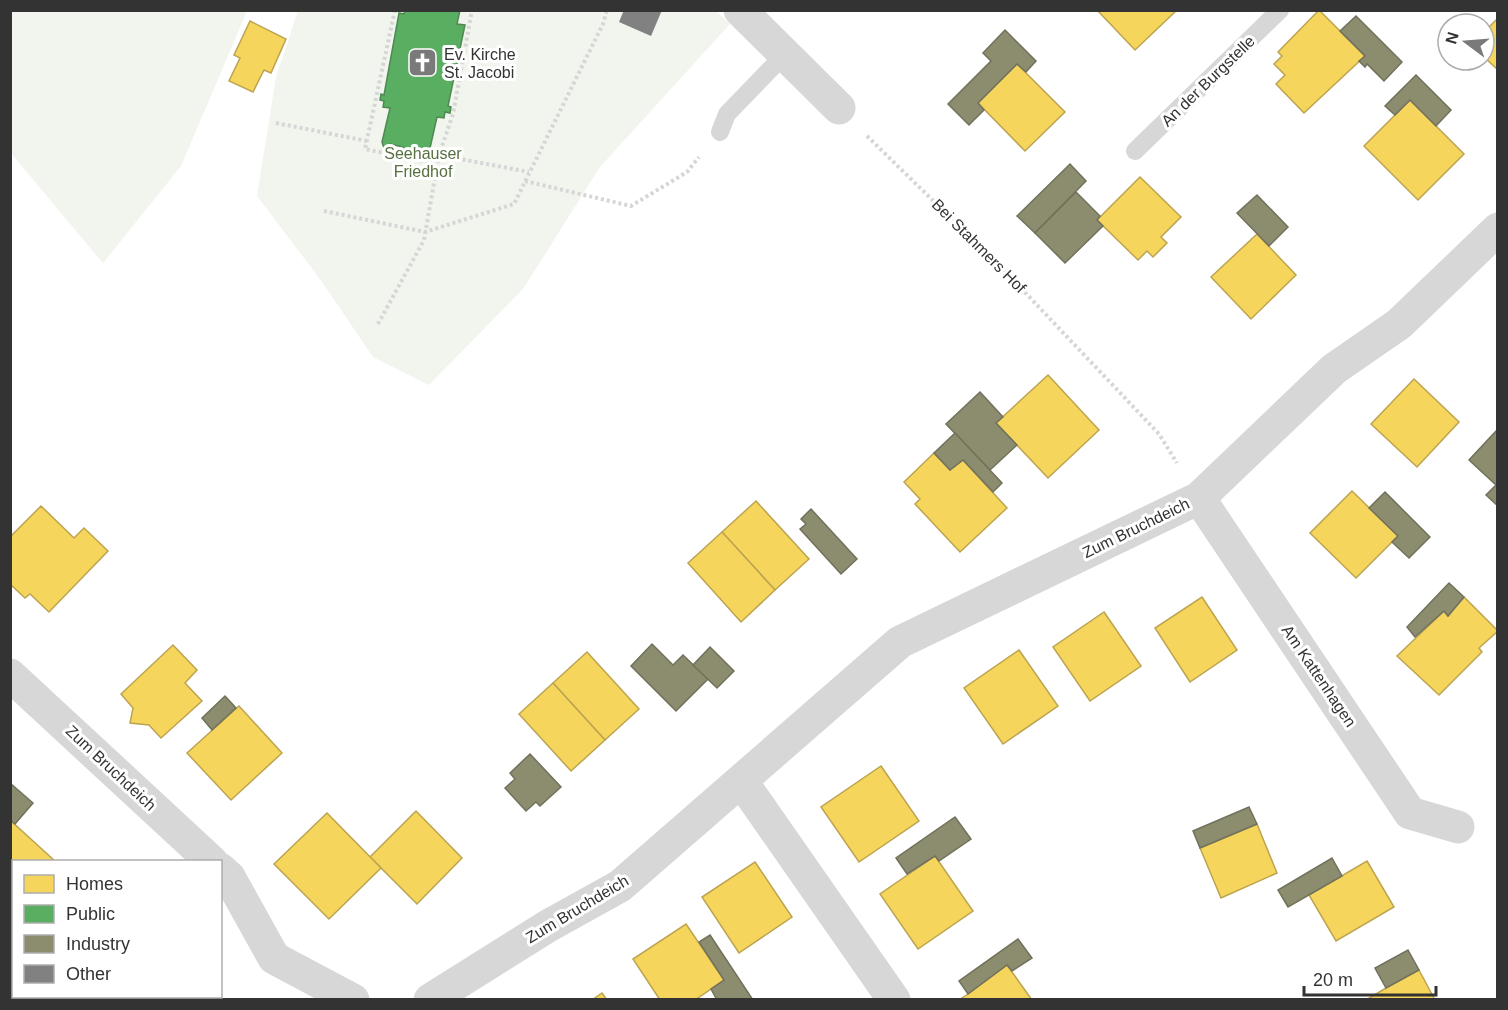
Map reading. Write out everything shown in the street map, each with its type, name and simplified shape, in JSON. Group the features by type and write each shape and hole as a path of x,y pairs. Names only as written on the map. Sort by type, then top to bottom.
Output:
{"street":[{"path":"740,10 786,53 839,108"},
{"name":"Zum Bruchdeich","path":"430,999 548,926 620,886 900,642 1199,498 1334,369 1399,324 1497,229"},
{"name":"Am Kattenhagen","path":"1199,498 1410,813 1458,827"},
{"name":"Zum Bruchdeich","path":"10,675 211,860"},
{"path":"742,782 894,999"},
{"path":"222,871 229,877 274,958 353,999"}],"lane":[{"name":"An der Burgstelle","path":"1136,151 1280,10"},
{"path":"720,132 727,114 786,53"}],"path":[{"path":"394,10 365,149 438,164"},
{"path":"378,324 424,240 439,155 453,114 472,10"},
{"path":"324,211 425,232 514,204 603,24 607,10"},
{"name":"Bei Stahmers Hof","path":"839,108 1001,267 1159,434 1199,498"},
{"path":"276,123 367,141"},
{"path":"525,181 631,206 687,172 720,132"},
{"path":"439,155 529,172"}],"green space":[{"name":"Seehauser Friedhof","path":"715,10 730,24 600,167 523,289 429,385 373,357 320,279 257,196 276,77 298,11"},
{"path":"10,11 247,11 181,166 103,263 11,153"}],"building: Homes":[{"path":"1097,10 1177,10 1135,50"},
{"path":"1319,10 1365,56 1304,113 1276,84 1285,75 1274,64 1282,56 1278,52"},
{"path":"1498,18 1498,70 1496,68 1496,20"},
{"path":"250,21 286,39 271,73 264,70 253,92 229,81 240,58 234,55"},
{"path":"1017,64 1065,112 1025,151 978,103"},
{"path":"1410,100 1464,154 1418,200 1364,146"},
{"path":"1140,177 1181,217 1161,237 1167,243 1153,257 1147,251 1138,260 1097,220"},
{"path":"1257,234 1296,275 1251,319 1211,277"},
{"path":"1048,375 1099,430 1048,478 996,423"},
{"path":"1414,379 1459,422 1417,467 1371,424"},
{"path":"934,453 950,470 963,460 1007,508 960,552 915,504 920,499 904,482"},
{"path":"1352,491 1398,536 1356,578 1310,533"},
{"path":"756,501 809,559 775,590 722,532"},
{"path":"41,506 74,538 84,528 108,551 49,612 30,594 25,598 10,584 10,537"},
{"path":"722,532 775,590 741,622 688,563"},
{"path":"1202,597 1237,650 1190,682 1155,628"},
{"path":"1464,597 1498,631 1479,648 1482,652 1439,695 1397,656 1444,611 1448,616"},
{"path":"1104,612 1141,666 1090,701 1053,647"},
{"path":"173,645 197,670 185,683 202,701 161,738 149,725 130,723 133,708 121,694"},
{"path":"1019,650 1058,706 1003,744 964,688"},
{"path":"587,652 639,709 605,740 553,683"},
{"path":"553,683 605,740 571,771 519,714"},
{"path":"239,706 282,753 231,800 187,753"},
{"path":"881,766 919,821 859,862 821,807"},
{"path":"416,811 462,858 417,904 370,857"},
{"path":"327,813 381,868 329,919 274,864"},
{"path":"10,820 54,860 12,860 12,916 10,917"},
{"path":"1257,824 1277,873 1221,898 1200,848"},
{"path":"935,856 973,911 918,949 880,894"},
{"path":"1367,861 1394,907 1336,941 1309,895"},
{"path":"755,862 792,917 739,953 702,897"},
{"path":"686,924 724,980 695,1000 660,1000 633,959"},
{"path":"1007,965 1032,1000 959,1000 968,994"},
{"path":"1419,970 1435,1000 1366,1000 1386,988"},
{"path":"602,993 607,1000 592,1000"},
{"path":"119,998 154,998 153,1000 121,1000"}],"building: Public":[{"name":"Ev. Kirche St. Jacobi","path":"405,10 460,10 457,24 465,25 448,106 451,107 450,113 445,112 444,118 437,117 428,157 423,156 424,150 409,148 408,153 403,152 403,147 390,144 389,149 384,148 382,142 390,108 383,107 384,101 380,100 381,94 384,95 399,13 404,14"}],"building: Industry":[{"path":"1356,16 1402,62 1384,81 1367,64 1365,67 1359,61 1365,56 1340,31"},
{"path":"1005,30 1036,61 1026,72 1017,64 978,103 984,110 969,125 948,104 991,61 983,53"},
{"path":"1416,75 1451,110 1436,126 1410,100 1395,115 1385,106"},
{"path":"1070,164 1086,181 1035,233 1017,216"},
{"path":"1076,192 1100,216 1097,220 1103,226 1065,263 1035,233"},
{"path":"1257,195 1288,227 1269,246 1237,213"},
{"path":"980,392 1003,417 996,423 1017,445 990,470 946,424"},
{"path":"1498,429 1498,506 1486,495 1496,485 1469,460"},
{"path":"955,433 1002,483 993,492 963,460 950,470 934,453"},
{"path":"1385,492 1430,537 1409,558 1392,542 1398,536 1369,508"},
{"path":"811,509 857,559 841,574 800,529 806,524 801,519"},
{"path":"1449,583 1464,597 1448,616 1444,611 1415,637 1407,627"},
{"path":"652,644 673,665 683,655 708,679 676,711 631,666"},
{"path":"710,647 734,671 717,688 693,665"},
{"path":"225,696 236,708 212,730 202,718"},
{"path":"530,754 561,787 540,806 536,802 526,811 505,788 515,779 510,773"},
{"path":"10,783 33,803 15,824 10,820"},
{"path":"1249,807 1257,824 1200,848 1193,831"},
{"path":"955,817 971,839 939,861 935,856 907,874 896,858"},
{"path":"1332,858 1342,876 1288,907 1278,890"},
{"path":"710,935 753,1000 717,1000 711,989 724,980 699,942"},
{"path":"1018,939 1032,958 1012,971 1007,965 968,994 959,981"},
{"path":"1408,950 1419,970 1386,988 1375,968"}],"building: Other":[{"path":"624,10 662,10 651,36 619,22"}],"place":[{"name":"Ev. Kirche St. Jacobi","path":"423,63"}]}
